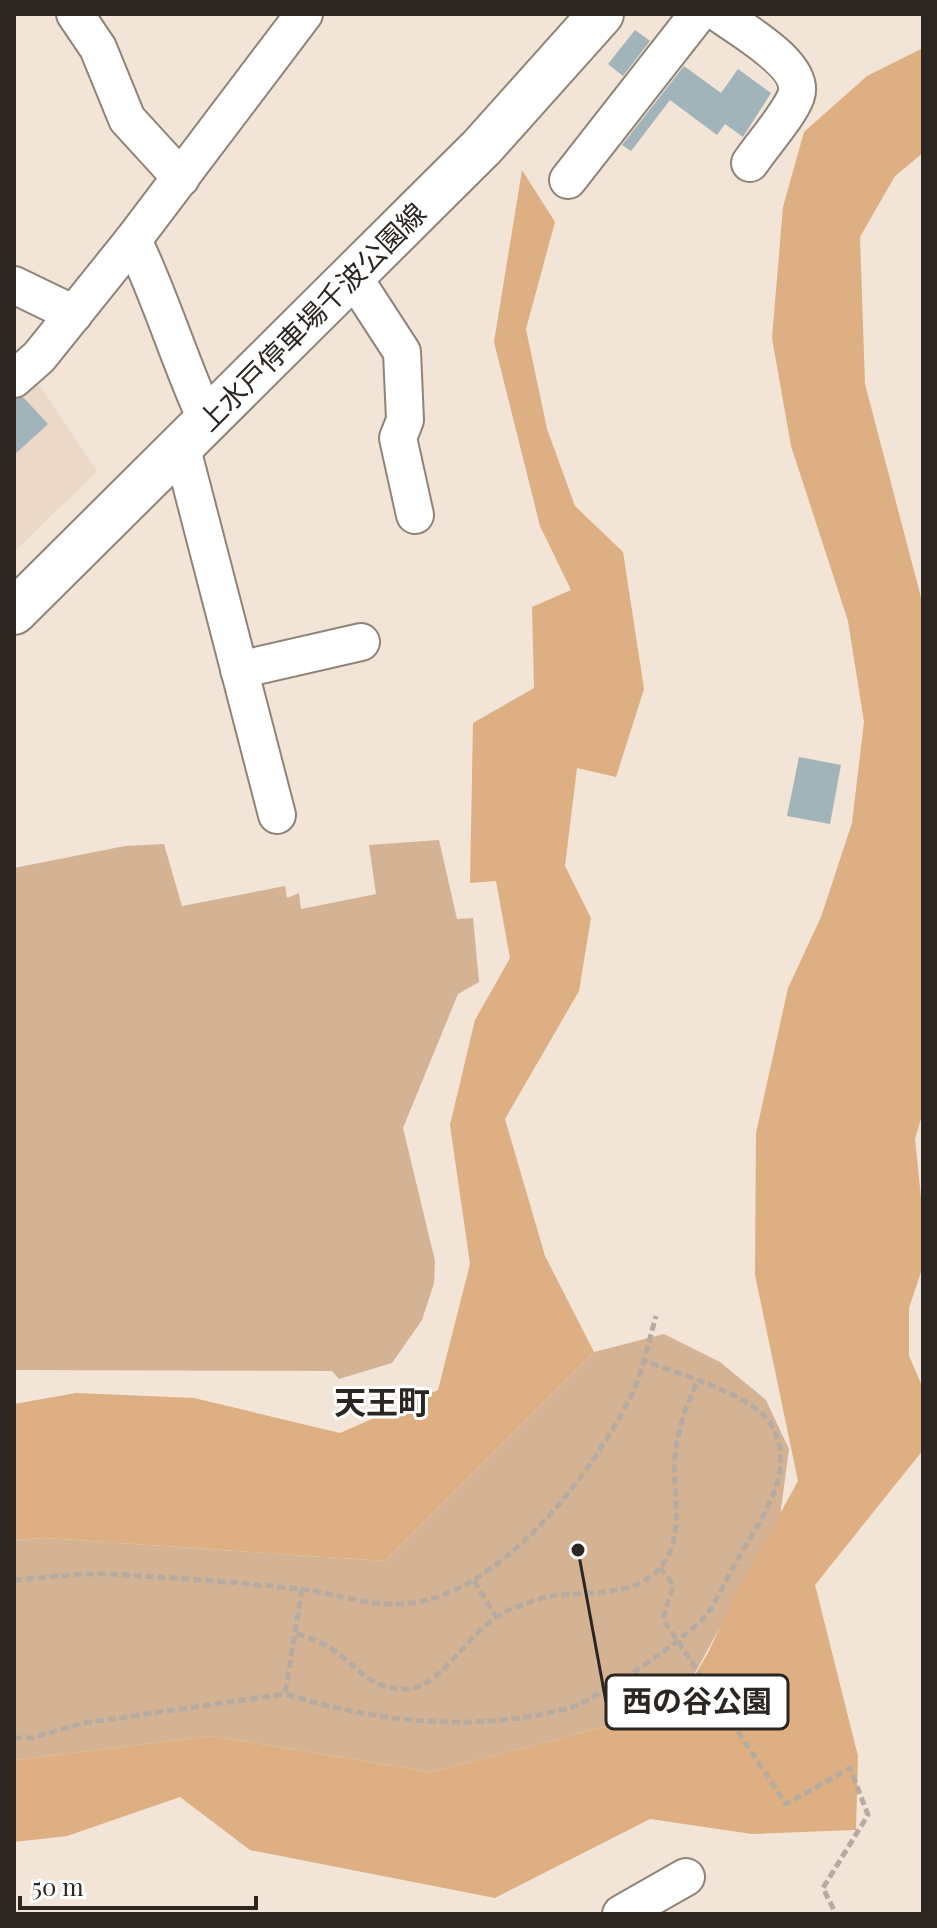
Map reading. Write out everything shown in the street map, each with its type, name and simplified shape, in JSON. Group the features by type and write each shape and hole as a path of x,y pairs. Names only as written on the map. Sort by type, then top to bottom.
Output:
{"main road":[{"name":"上水戸停車場千波公園線","path":"14,612 482,147 601,14"}],"street":[{"path":"75,14 98,48 127,119 181,178"},
{"path":"14,379 39,357 133,240 304,14"},
{"path":"568,180 698,14"},
{"path":"720,14 783,60 796,79 796,96 750,163"},
{"path":"133,240 194,432 239,670 277,815"},
{"path":"352,275 402,352 405,420 398,438 415,515"},
{"path":"14,285 74,314"},
{"path":"239,670 361,642"},
{"path":"621,1914 686,1877"}],"path":[{"path":"14,1580 103,1574 302,1589 340,1599 412,1604 474,1581 502,1564 539,1528 589,1462 629,1401 656,1316"},
{"path":"14,1738 31,1738 84,1723 285,1694 342,1711 450,1725 498,1721 569,1709 677,1640 706,1615 774,1497 782,1454 770,1422 736,1395 642,1360"},
{"path":"297,1634 327,1645 386,1689 413,1689 441,1674 466,1642 495,1615 549,1596 630,1588 660,1568 669,1554 677,1518 675,1457 685,1407 698,1381"},
{"path":"660,1568 673,1585 663,1619 786,1804 850,1768 868,1815 823,1888 836,1914"},
{"path":"474,1581 495,1615"},
{"path":"285,1694 302,1589"}],"shaded area":[{"path":"923,48 923,153 895,176 860,237 865,384 923,605 923,1112 915,1139 923,1217 923,1266 909,1308 909,1356 923,1388 923,1450 815,1585 858,1756 856,1830 752,1834 650,1819 495,1898 250,1850 180,1797 67,1836 14,1842 14,1760 212,1736 431,1772 627,1721 683,1695 798,1481 755,1275 756,1133 788,988 821,917 852,823 864,722 848,621 791,446 772,338 783,207 804,132 867,76"},
{"path":"522,170 555,222 526,329 547,429 575,506 623,552 644,689 616,777 577,768 565,866 591,918 579,991 505,1119 545,1256 594,1352 385,1561 45,1538 14,1540 14,1404 76,1393 194,1398 340,1433 438,1390 470,1264 450,1125 475,1020 510,958 496,881 470,883 473,723 534,688 532,607 571,590 540,526 494,342"},
{"path":"35,379 97,471 14,552 14,397"},
{"path":"439,840 457,919 473,918 479,982 458,994 403,1128 435,1261 434,1283 422,1320 392,1363 339,1379 332,1371 14,1370 14,868 125,846 164,844 182,906 285,886 287,898 299,893 301,909 376,894 369,845"},
{"path":"664,1334 720,1362 766,1400 789,1449 780,1517 683,1695 627,1721 431,1772 212,1736 14,1760 14,1540 45,1538 385,1561 594,1352"}],"building":[{"path":"635,30 650,41 623,76 608,64"},
{"path":"684,66 721,93 738,69 771,93 743,137 725,124 717,135 670,100 631,151 622,145"},
{"path":"23,397 48,424 14,455 14,399"},
{"path":"799,757 841,765 830,824 787,816"}],"place":[{"name":"西の谷公園","path":"578,1550"}],"district":[{"name":"天王町","path":"382,1400"}]}
